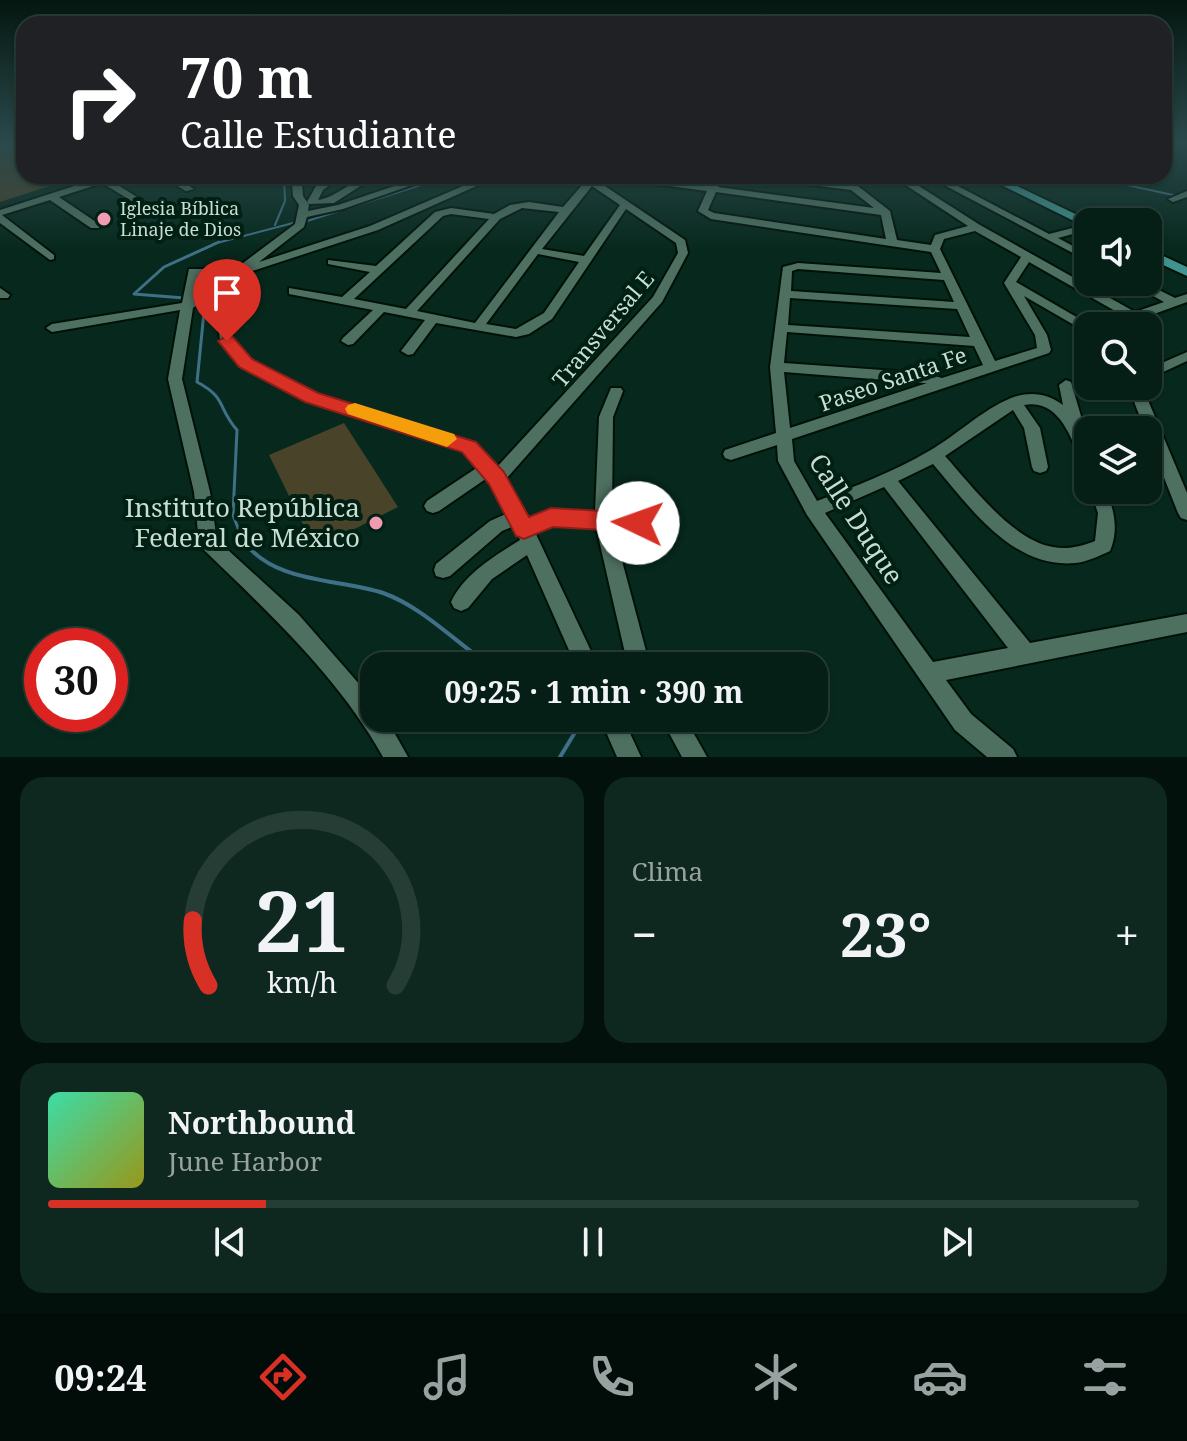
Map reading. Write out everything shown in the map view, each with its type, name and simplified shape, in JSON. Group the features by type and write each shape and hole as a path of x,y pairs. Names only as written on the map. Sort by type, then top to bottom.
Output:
{"main road":[{"path":"1004,184 1074,218"},
{"path":"1016,184 1074,211"},
{"path":"1162,253 1187,265"},
{"path":"1162,260 1187,272"}],"street":[{"path":"50,257 0,215 83,184"},
{"path":"109,184 143,204"},
{"path":"180,184 189,189"},
{"path":"297,184 304,213"},
{"path":"325,184 319,188 304,213 238,272 222,304 227,341 245,363 312,397 469,447 492,474 525,529 581,652"},
{"path":"304,213 358,184"},
{"path":"304,213 340,207 409,184"},
{"path":"360,702 287,616 208,543 202,492 175,379 195,270 238,272 374,228 476,184"},
{"path":"478,327 588,184"},
{"name":"Transversal E","path":"492,474 658,299 683,253 681,242 601,184"},
{"path":"670,184 886,213"},
{"path":"714,184 703,211 706,214 935,249 939,237 976,227"},
{"path":"822,184 851,185 886,213 892,243"},
{"path":"909,184 1026,257 1126,312"},
{"path":"947,184 1074,251"},
{"path":"1174,198 1187,194"},
{"path":"51,196 95,226"},
{"path":"411,311 496,217 511,206 522,203 565,210"},
{"path":"293,291 516,333 543,322 626,203"},
{"path":"347,299 432,219 451,211 496,217"},
{"path":"1048,237 1074,229"},
{"name":"Paseo Santa Fe","path":"731,454 991,367 935,249"},
{"path":"537,251 585,260"},
{"path":"1010,283 1026,257"},
{"path":"332,262 378,270"},
{"name":"Calle Duque","path":"949,277 790,267 784,281 787,294 777,367 786,461 813,510 963,722 1005,757"},
{"path":"1010,283 1074,321"},
{"path":"991,367 1044,350 1041,335 1010,283"},
{"path":"787,294 962,306"},
{"path":"1161,296 1173,302"},
{"path":"52,328 191,298"},
{"path":"1144,312 1187,298"},
{"path":"348,341 383,307"},
{"path":"408,351 433,318"},
{"path":"781,328 979,342"},
{"path":"1162,368 1187,356"},
{"path":"777,367 924,378 942,383"},
{"path":"1066,385 1074,424"},
{"path":"616,391 606,417 603,521 636,652"},
{"path":"813,510 888,480 935,455 1015,402 1034,398 1046,401 1074,424"},
{"path":"1141,400 1187,513"},
{"path":"1015,402 1032,428 1040,467"},
{"path":"935,455 1015,539 1049,557 1091,553 1104,546 1107,513 1103,504"},
{"path":"433,506 492,474"},
{"path":"888,480 1026,654"},
{"path":"461,602 525,529 551,518 665,522"},
{"path":"443,570 496,526 525,529"},
{"path":"929,673 1187,623"},
{"path":"382,732 396,757"},
{"path":"617,732 629,757"},
{"path":"680,732 695,757"}],"shaded area":[{"path":"0,178 16,178 16,184 56,184 0,202"},
{"path":"344,423 398,507 315,549 269,455"}],"waterway":[{"path":"275,225 285,201 284,184"},
{"path":"304,222 424,184"},
{"path":"1122,184 1187,198"},
{"path":"217,243 297,222"},
{"path":"184,298 134,294 164,267 217,243"},
{"path":"192,299 202,301 204,312 197,382 218,398 237,430 233,515 242,539"},
{"path":"242,539 255,554 288,572 365,588 398,599 426,616 472,652"},
{"path":"560,757 573,732"}],"slow traffic":[{"path":"355,409 447,439"}],"place":[{"name":"Iglesia Bíblica Linaje de Dios","path":"104,219"},
{"name":"Instituto República Federal de México","path":"376,523"}],"route":[{"path":"227,341 245,363 312,397 383,417 469,447 497,478 524,529 551,518 638,523"}]}
